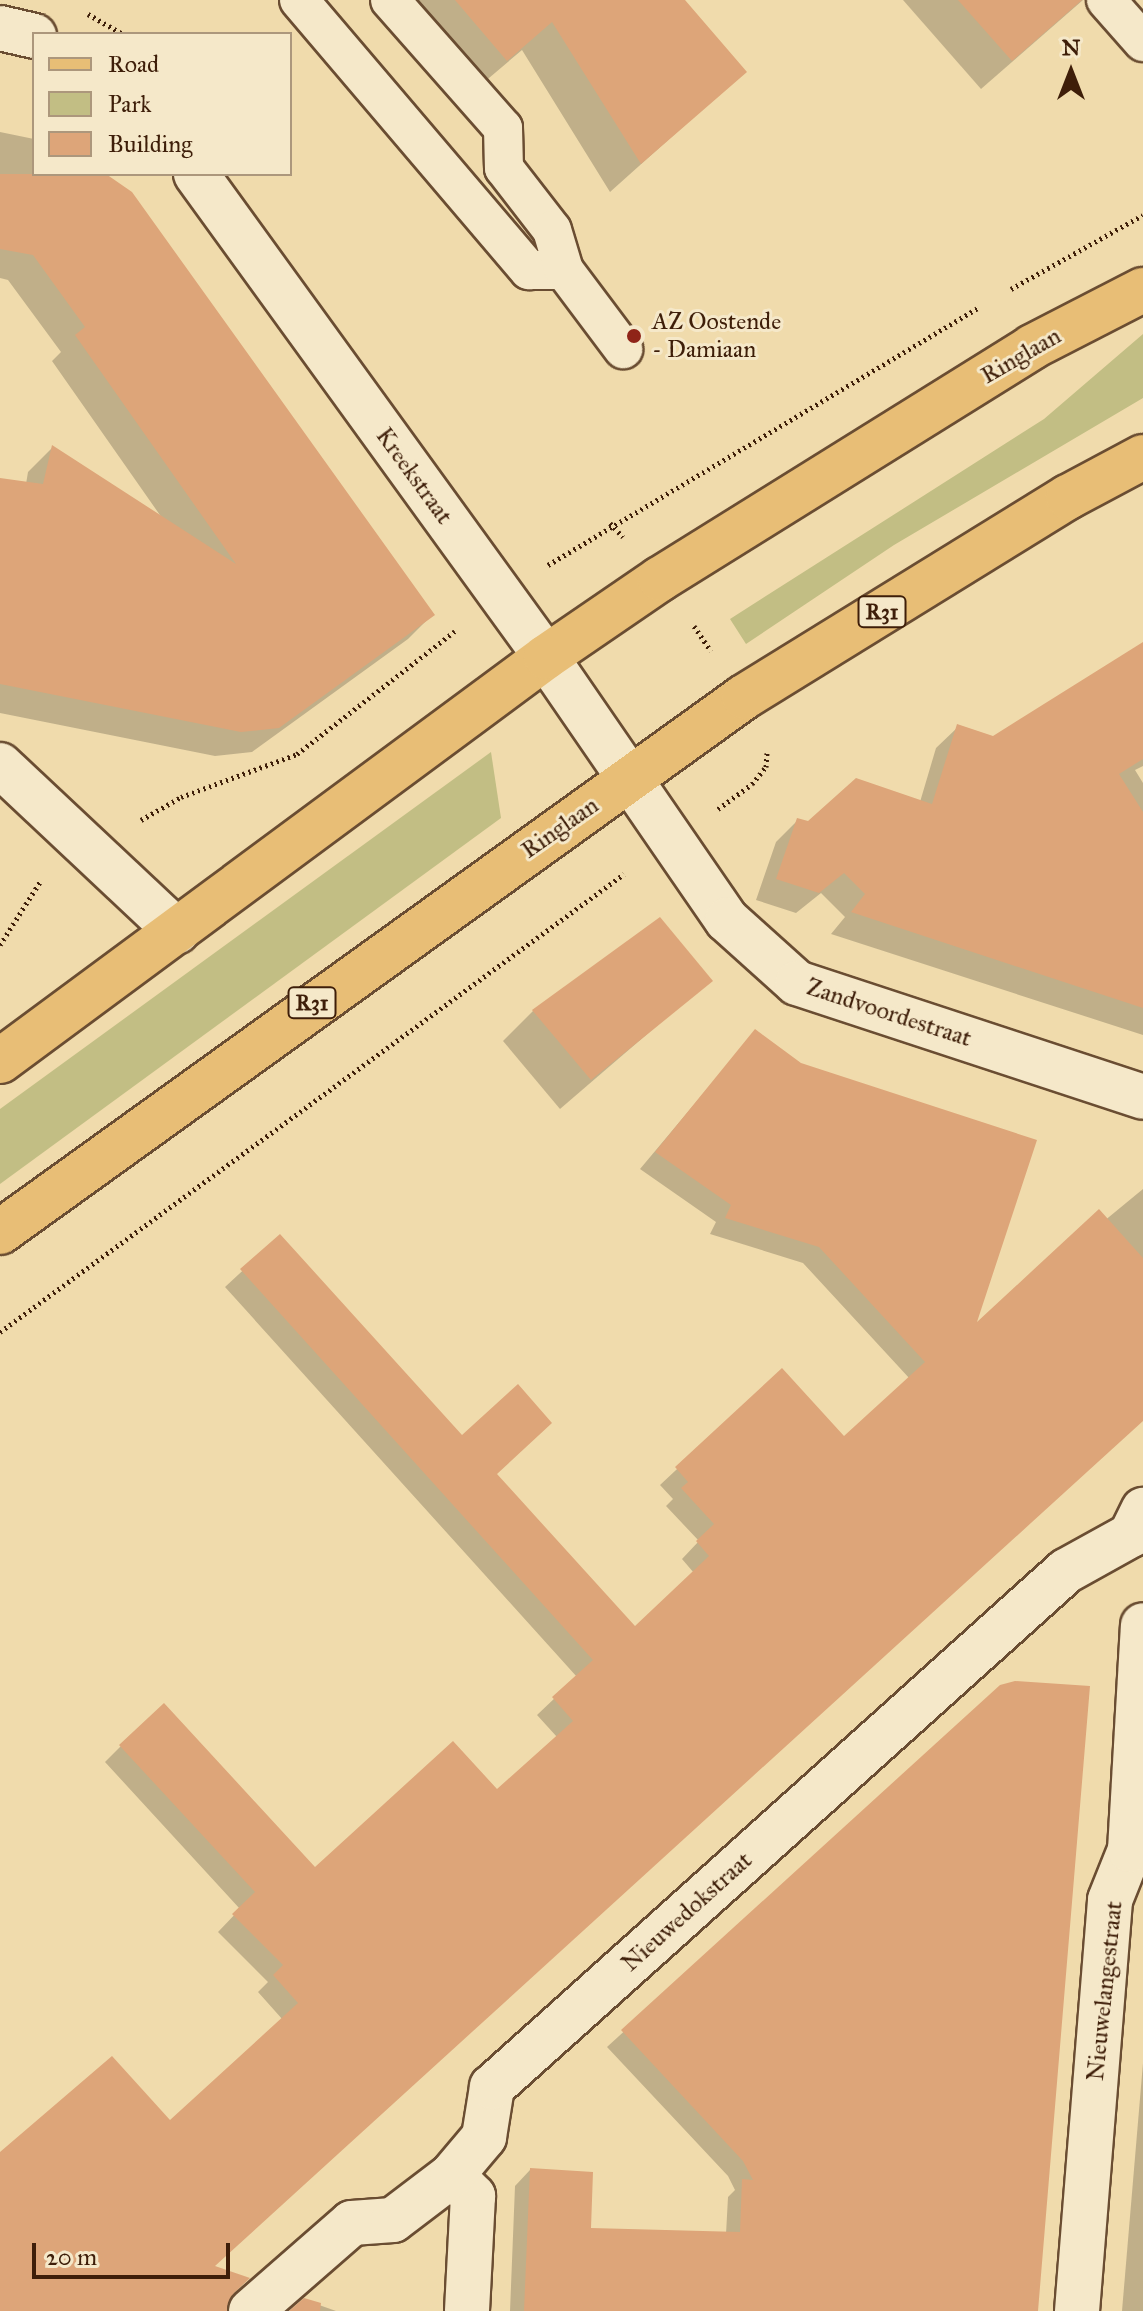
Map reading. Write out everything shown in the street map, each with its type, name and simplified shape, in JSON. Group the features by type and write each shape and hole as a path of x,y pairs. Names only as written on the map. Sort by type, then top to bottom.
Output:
{"main road":[{"name":"Ringlaan","path":"0,1061 546,657 1032,347 1143,290"},
{"name":"Ringlaan","path":"0,1232 744,697 1068,497 1143,457"}],"street":[{"path":"0,28 32,36"},
{"name":"Kreekstraat","path":"197,176 546,657 628,780"},
{"path":"0,765 177,931"},
{"name":"Zandvoordestraat","path":"628,780 727,920 797,983 1143,1097"},
{"name":"Nieuwedokstraat","path":"251,2311 352,2223 393,2220 452,2175 484,2137 492,2087 1066,1571 1139,1535"},
{"name":"Nieuwelangestraat","path":"1077,2311 1110,1900 1130,1850 1143,1625"},
{"path":"452,2175 473,2196 467,2311"}],"lane":[{"path":"299,0 461,194 529,270 564,270"},
{"path":"390,0 503,128 504,168 552,230 564,270 623,349"},
{"path":"1106,0 1143,42"},
{"path":"461,194 504,168"}],"path":[{"path":"81,10 119,32"},
{"path":"1001,294 1143,215"},
{"path":"0,945 36,885 88,849 181,797 297,754 500,596 610,523 988,302"},
{"path":"0,1332 671,839"}],"green space":[{"path":"1143,334 1143,398 894,545 746,644 730,619 1044,419"},
{"path":"491,752 501,818 0,1184 0,1109"}],"building":[{"path":"455,0 685,0 747,72 641,164 552,22 507,61"},
{"path":"958,0 1082,0 1012,61"},
{"path":"0,174 109,176 132,192 435,615 279,728 241,732 0,684 0,478 43,484 52,445 236,564 75,335 85,327 33,255 0,249"},
{"path":"1143,642 1143,759 1119,774 1143,812 1143,1008 851,912 865,894 844,873 819,893 776,879 797,818 808,821 856,778 932,804 957,724 993,736"},
{"path":"660,917 713,981 591,1080 532,1010"},
{"path":"755,1029 801,1063 1037,1140 977,1322 1099,1209 1143,1258 1143,1421 215,2266 250,2278 234,2293 227,2311 0,2311 0,2152 112,2056 170,2120 298,2003 273,1975 283,1965 232,1914 255,1892 119,1745 164,1703 315,1867 453,1741 497,1789 573,1721 552,1697 593,1660 240,1269 280,1234 462,1435 518,1384 552,1423 497,1474 635,1626 709,1556 696,1541 714,1524 681,1488 688,1482 675,1467 782,1368 844,1436 925,1362 819,1247 725,1218 731,1205 655,1152"},
{"path":"1015,1681 1090,1686 1038,2311 524,2311 530,2168 593,2172 591,2228 740,2232 742,2179 753,2180 743,2161 621,2030 1000,1685"},
{"path":"304,2298 321,2303 320,2311 289,2311"}],"place":[{"name":"AZ Oostende - Damiaan","path":"634,336"}]}
